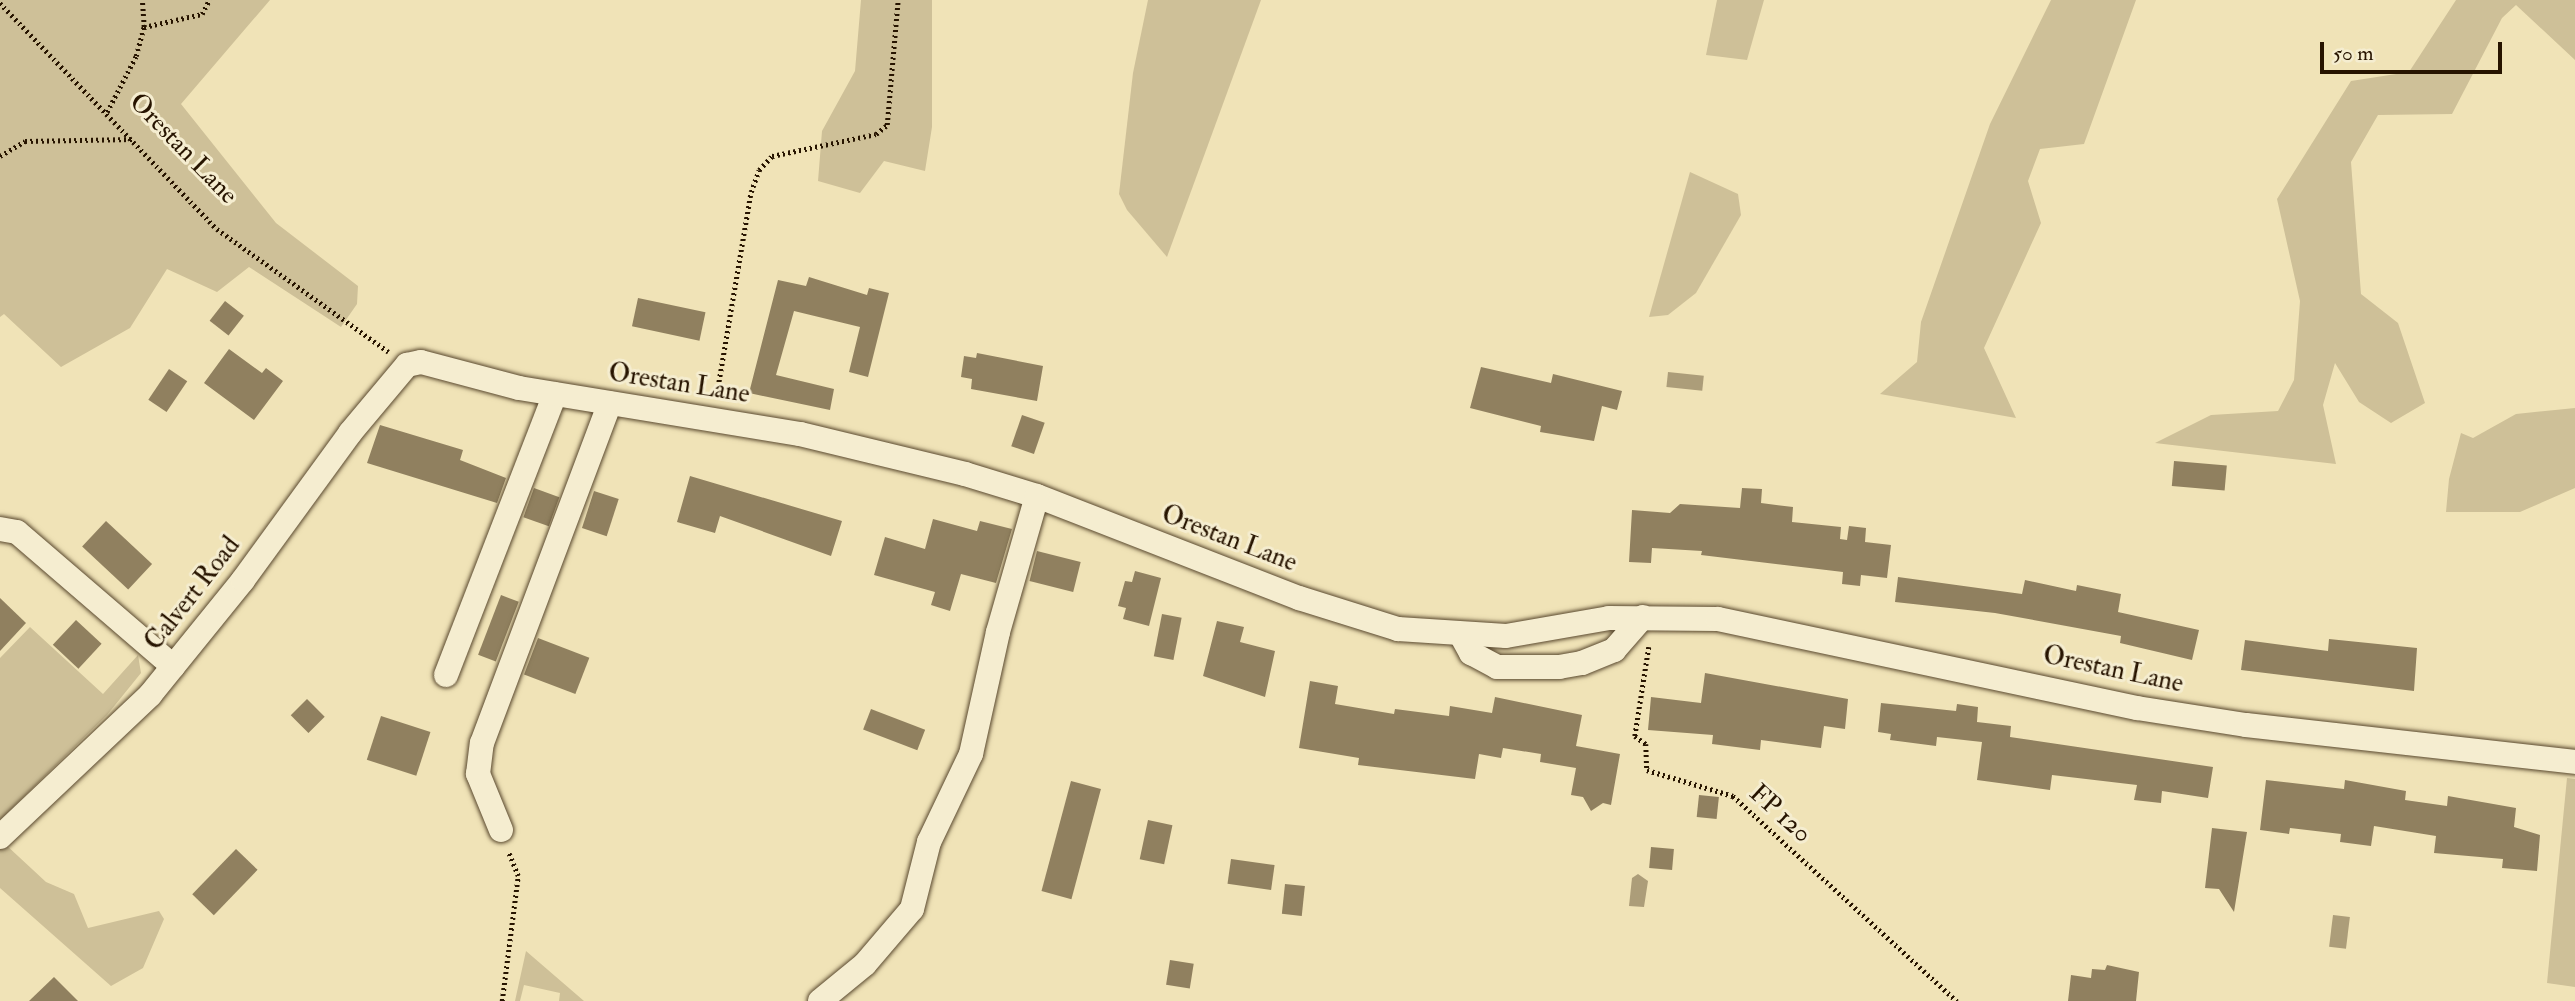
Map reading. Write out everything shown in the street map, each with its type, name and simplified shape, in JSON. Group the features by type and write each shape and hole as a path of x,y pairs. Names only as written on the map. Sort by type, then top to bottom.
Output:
{"street":[{"name":"Orestan Lane","path":"407,365 432,363 492,382 884,453 1037,496 1348,615 1398,629 1506,636 1649,616 1748,622 2137,708 2246,725 2575,761"},
{"name":"Calvert Road","path":"0,837 150,695 407,365"},
{"path":"446,674 555,394"},
{"path":"501,830 478,774 482,743 610,403"},
{"path":"820,1001 865,964 912,909 929,842 971,754 998,632 1037,496"},
{"path":"0,529 17,532 173,666"},
{"path":"1461,635 1471,653 1497,667 1559,667 1582,663 1614,650 1649,616"}],"path":[{"path":"107,112 136,56 144,27 142,0"},
{"path":"144,27 202,14 209,0"},
{"path":"713,420 751,192 759,170 772,156 876,134 887,125 898,0"},
{"name":"Orestan Lane","path":"0,3 134,139 217,229 407,365"},
{"path":"0,156 25,141 134,139"},
{"name":"FP 120","path":"1649,616 1635,736 1646,744 1647,770 1733,796 1957,1001"},
{"path":"501,830 518,876 502,1001"}],"shaded area":[{"path":"0,0 270,0 181,104 276,223 358,286 357,304 341,327 249,267 217,292 167,269 130,328 61,367 4,314 0,317"},
{"path":"861,0 932,0 932,127 925,171 884,161 860,193 818,181 822,131 855,71"},
{"path":"1148,0 1261,0 1167,257 1127,210 1119,194 1133,73"},
{"path":"1717,0 1764,0 1747,60 1706,55"},
{"path":"2051,0 2136,0 2084,144 2040,149 2028,181 2041,223 1984,348 2016,418 1880,394 1917,362 1921,322 1990,124"},
{"path":"2456,0 2575,0 2575,60 2516,5 2502,18 2452,114 2378,115 2351,162 2361,294 2398,323 2425,403 2391,423 2359,402 2335,363 2323,405 2336,464 2155,443 2211,415 2278,411 2294,380 2300,301 2277,199 2351,81 2409,72"},
{"path":"1690,172 1738,194 1741,215 1696,293 1668,315 1649,317"},
{"path":"1668,372 1704,376 1702,391 1666,387"},
{"path":"2575,408 2575,488 2520,512 2446,512 2449,479 2461,433 2473,438 2516,414"},
{"path":"30,627 103,694 138,655 141,673 107,715 0,820 0,658"},
{"path":"2567,778 2575,779 2575,987 2547,983"},
{"path":"5,844 46,882 74,894 88,928 159,911 164,919 143,968 111,986 0,888 0,849"},
{"path":"1638,874 1648,881 1644,907 1629,906 1632,878"},
{"path":"2333,915 2350,917 2346,949 2329,947"},
{"path":"526,951 584,1001 559,1001 560,993 524,985 520,1001 515,1001"}],"building":[{"path":"809,277 867,295 869,288 889,293 868,377 849,372 860,327 794,311 776,375 834,389 830,410 749,393 778,280 806,286"},
{"path":"638,298 705,312 699,341 632,326"},
{"path":"225,301 244,316 229,335 210,321"},
{"path":"229,349 262,373 266,368 283,381 254,420 204,383"},
{"path":"977,353 1043,366 1037,401 971,389 972,379 961,377 964,356 976,358"},
{"path":"1481,367 1551,383 1553,374 1622,391 1617,410 1602,406 1594,441 1540,432 1541,426 1470,408"},
{"path":"169,369 187,381 167,412 148,400"},
{"path":"1022,415 1045,423 1034,454 1011,446"},
{"path":"380,425 463,450 460,460 506,478 497,503 367,463"},
{"path":"2174,461 2227,466 2225,491 2172,486"},
{"path":"690,476 842,521 831,556 720,516 715,533 677,522"},
{"path":"534,488 559,497 549,526 523,517"},
{"path":"1742,488 1762,489 1761,503 1793,507 1792,522 1841,527 1840,539 1847,540 1849,526 1866,528 1865,542 1891,545 1887,578 1861,575 1860,586 1842,584 1843,572 1701,555 1702,551 1652,548 1651,563 1629,562 1632,510 1670,513 1680,504 1740,508"},
{"path":"594,491 619,499 607,536 582,528"},
{"path":"933,519 977,531 980,521 1012,529 996,583 961,574 950,611 931,605 935,592 874,575 885,537 925,549"},
{"path":"106,521 152,564 128,590 82,547"},
{"path":"1037,551 1081,562 1073,592 1030,581"},
{"path":"1135,571 1161,578 1149,626 1123,619 1126,608 1118,606 1125,581 1132,582"},
{"path":"1898,577 2022,594 2025,580 2076,591 2077,585 2121,594 2118,612 2199,630 2192,660 2120,643 2121,636 1995,613 1895,602"},
{"path":"501,595 519,602 496,662 478,655"},
{"path":"0,598 26,623 0,651"},
{"path":"1162,614 1182,618 1173,660 1154,656"},
{"path":"76,620 102,644 78,669 53,645"},
{"path":"1217,621 1244,627 1240,642 1275,651 1265,697 1203,676"},
{"path":"538,638 589,658 575,694 524,674"},
{"path":"2329,639 2417,648 2414,691 2241,670 2245,640 2328,651"},
{"path":"1705,673 1848,699 1845,729 1824,726 1821,748 1761,740 1760,750 1712,744 1713,735 1648,730 1651,697 1701,703"},
{"path":"1310,681 1338,686 1335,704 1394,714 1395,709 1449,716 1450,706 1492,713 1495,697 1582,715 1576,746 1620,754 1611,805 1603,803 1591,811 1583,797 1571,795 1576,768 1540,762 1541,754 1503,748 1501,758 1479,754 1475,779 1358,765 1359,758 1299,748"},
{"path":"307,699 325,717 308,733 291,715"},
{"path":"1881,703 1956,711 1957,704 1978,707 1977,722 2011,726 2010,737 2213,767 2208,798 2162,791 2161,803 2134,800 2137,785 2052,775 2050,790 1977,780 1982,742 1937,737 1936,746 1890,740 1891,734 1878,732"},
{"path":"871,709 925,730 917,750 863,730"},
{"path":"381,716 430,732 416,776 367,760"},
{"path":"2266,780 2344,789 2345,780 2406,791 2405,800 2447,806 2448,796 2516,808 2514,827 2540,835 2537,871 2502,868 2503,859 2434,853 2436,836 2374,826 2371,846 2340,842 2341,834 2290,828 2289,834 2260,830"},
{"path":"1071,781 1101,789 1071,899 1041,891"},
{"path":"1699,795 1719,797 1717,819 1697,817"},
{"path":"1148,820 1172,825 1164,864 1140,859"},
{"path":"2212,828 2247,832 2234,912 2219,889 2205,888"},
{"path":"1651,847 1674,849 1672,870 1649,868"},
{"path":"236,849 258,870 214,915 192,894"},
{"path":"1231,859 1275,865 1271,890 1228,884"},
{"path":"1285,884 1305,886 1302,916 1282,914"},
{"path":"1170,960 1194,964 1190,988 1166,985"},
{"path":"2107,965 2139,972 2136,1001 2068,1001 2071,975 2091,978 2092,969 2105,970"},
{"path":"54,977 78,1001 29,1001"}]}
